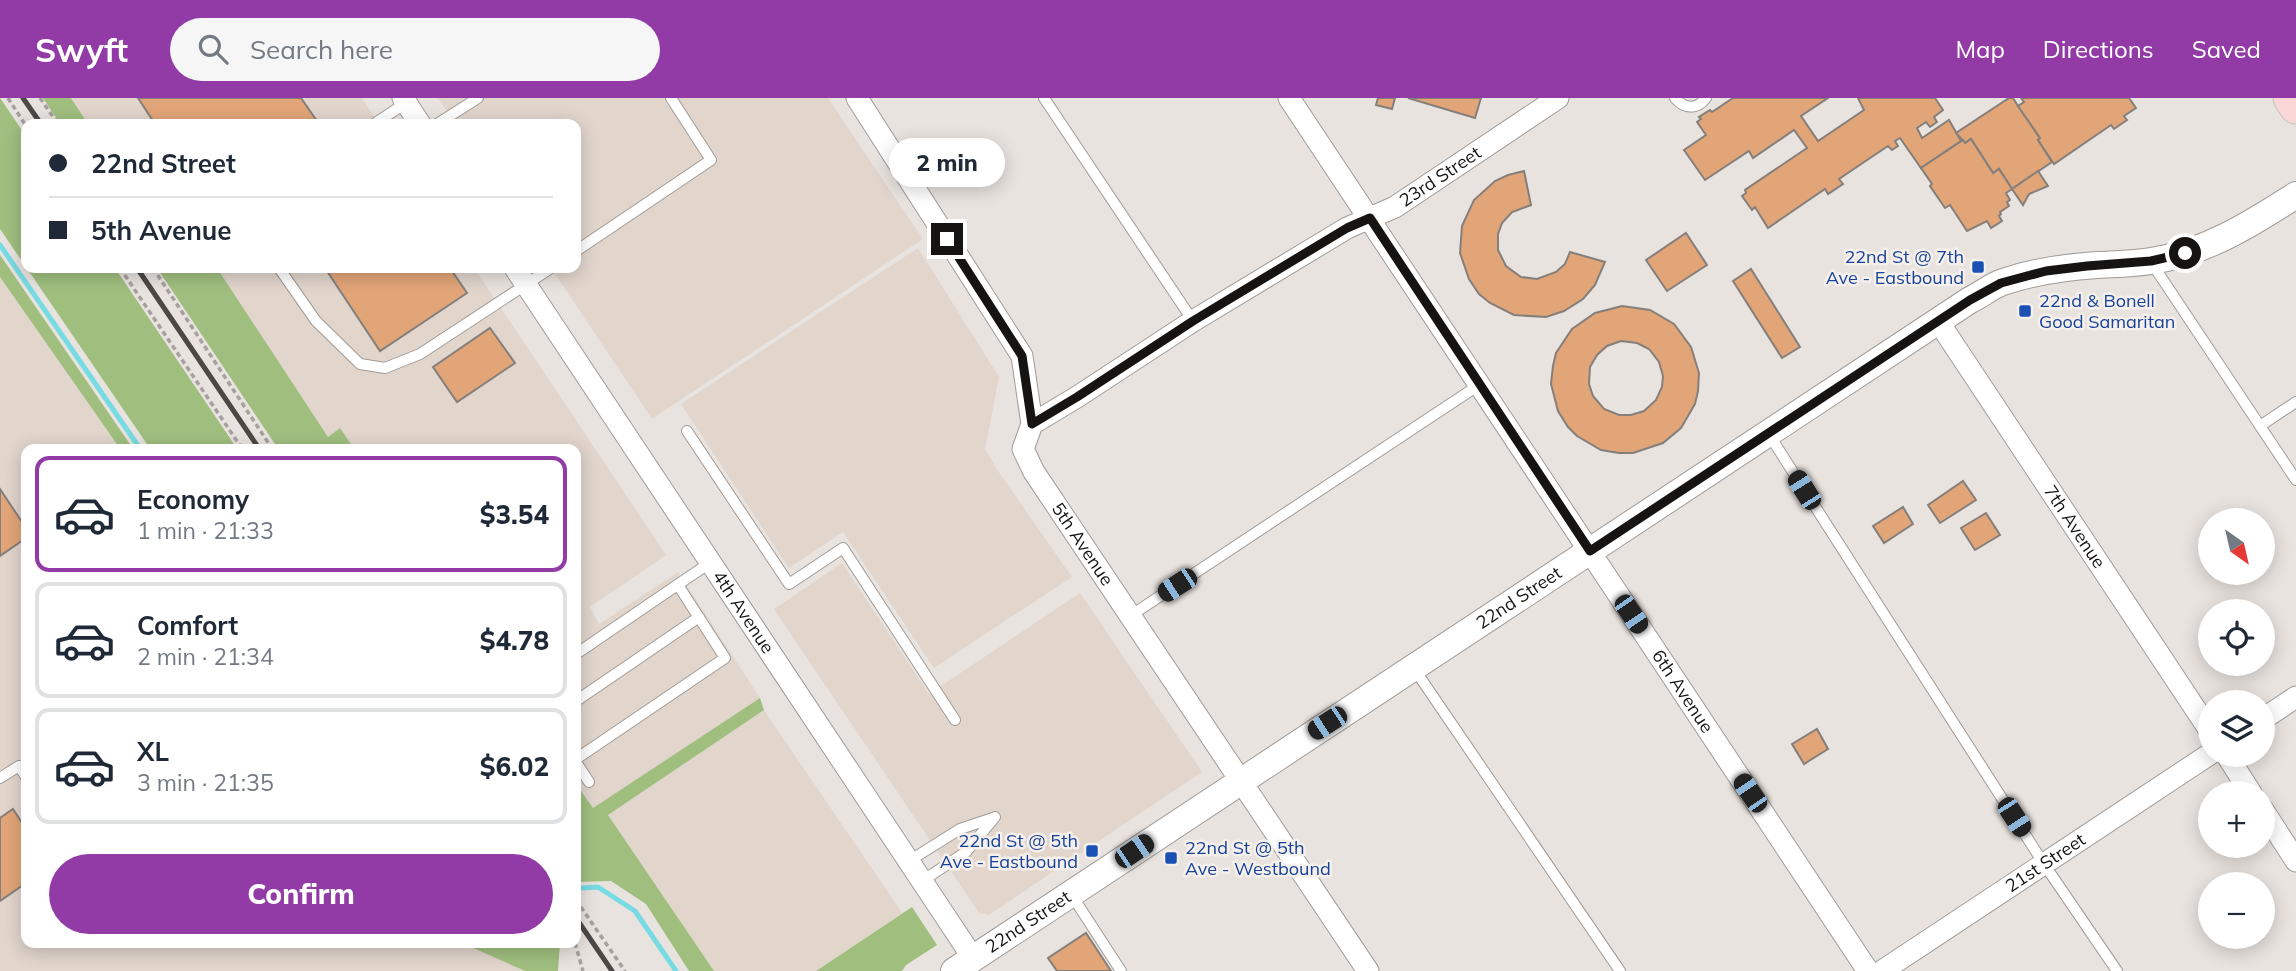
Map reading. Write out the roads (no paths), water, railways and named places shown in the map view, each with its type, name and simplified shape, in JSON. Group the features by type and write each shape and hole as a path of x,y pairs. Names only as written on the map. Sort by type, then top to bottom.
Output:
{"main road":[{"path":"2290,98 2296,107"}],"street":[{"name":"5th Avenue","path":"857,98 1022,356 1032,424 1023,449 1034,472 1367,971"},
{"name":"6th Avenue","path":"1289,98 1868,971"},
{"name":"23rd Street","path":"1032,424 1193,321 1347,228 1395,207 1558,98"},
{"path":"404,100 417,119"},
{"name":"22nd Street","path":"963,964 1938,321 2001,283 2046,271 2151,261 2216,242 2296,195"},
{"name":"4th Avenue","path":"520,276 922,881 963,964"},
{"name":"7th Avenue","path":"1938,321 2198,713"},
{"path":"2275,711 2296,697"},
{"name":"21st Street","path":"1882,971 2198,762"},
{"path":"2275,829 2296,861"}],"lane":[{"path":"446,119 478,98"},
{"path":"581,248 711,160 671,98"},
{"path":"1044,98 1193,321"},
{"path":"1675,98 1681,105 1693,107 1706,98"},
{"path":"380,119 404,100"},
{"path":"2151,261 2296,480"},
{"path":"282,273 316,321 359,364 384,368 420,354 520,276"},
{"path":"1130,616 1479,385"},
{"path":"2260,426 2296,402"},
{"path":"687,431 789,584 843,548 955,720"},
{"path":"1768,433 2044,864 2117,971"},
{"path":"581,651 711,562"},
{"path":"581,758 724,658 678,585"},
{"path":"581,698 699,617"},
{"path":"1413,667 1620,971"},
{"path":"0,778 19,766 21,769"},
{"path":"581,769 589,782"},
{"path":"909,861 960,829 995,817 966,852 922,881"},
{"path":"1070,893 1121,971"}],"waterway":[{"path":"0,245 137,444"},
{"path":"582,888 598,887 635,911 676,971"}],"railway":[{"path":"23,98 38,119"},
{"path":"140,273 256,444"},
{"path":"581,925 612,971"}],"place":[{"name":"22nd St @ 7th Ave - Eastbound","path":"1978,267"},
{"name":"22nd & Bonell Good Samaritan","path":"2025,311"},
{"name":"22nd St @ 5th Ave - Eastbound","path":"1092,851"},
{"name":"22nd St @ 5th Ave - Westbound","path":"1171,858"}]}
